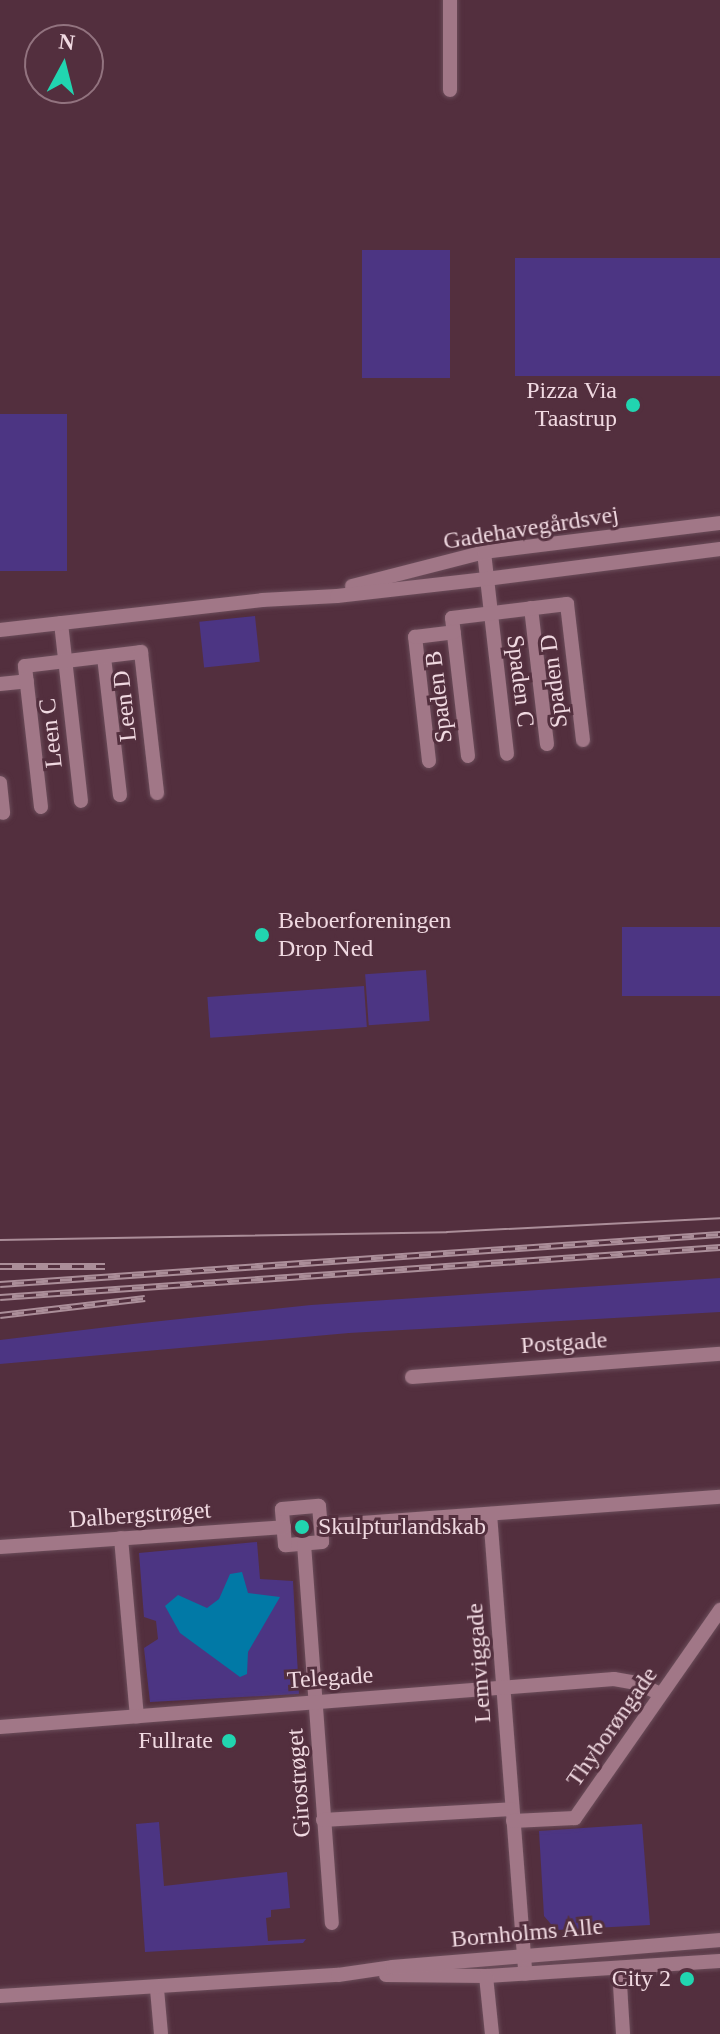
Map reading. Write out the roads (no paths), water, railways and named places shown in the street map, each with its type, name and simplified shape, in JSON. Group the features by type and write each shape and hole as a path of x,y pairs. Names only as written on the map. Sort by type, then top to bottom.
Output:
{"street":[{"path":"450,0 450,90"},
{"name":"Gadehavegårdsvej","path":"0,630 305,596 386,579 484,552 720,523"},
{"name":"Gadehavegårdsvej","path":"305,596 337,596 720,549"},
{"name":"Spaden C","path":"484,552 507,754"},
{"name":"Spaden D","path":"489,613 567,604 583,740"},
{"name":"Spaden D","path":"531,608 547,744"},
{"name":"Spaden B","path":"468,756 452,618 489,613"},
{"name":"Leen C","path":"61,623 81,801"},
{"name":"Spaden B","path":"429,761 415,637 454,632"},
{"name":"Leen D","path":"27,681 25,666 141,652 157,793"},
{"name":"Leen D","path":"104,657 120,795"},
{"path":"0,684 27,681 41,807"},
{"path":"0,783 3,813"},
{"name":"Postgade","path":"412,1377 720,1354"},
{"path":"321,1526 720,1497"},
{"path":"319,1506 321,1526 322,1542 285,1545 282,1509 319,1506"},
{"name":"Lemviggade","path":"490,1514 525,1974"},
{"name":"Dalbergstrøget","path":"0,1547 284,1527"},
{"path":"121,1538 137,1716"},
{"name":"Girostrøget","path":"304,1544 332,1923"},
{"name":"Thyborøngade","path":"512,1815 575,1818 720,1610"},
{"name":"Telegade","path":"0,1727 614,1679 637,1683 661,1694"},
{"path":"323,1820 512,1815"},
{"name":"Bornholms Alle","path":"0,1996 157,1989 338,1975 523,1955 720,1940"},
{"name":"Bornholms Alle","path":"338,1975 486,1976 720,1961"},
{"path":"619,1968 623,2034"},
{"path":"486,1976 492,2034"},
{"path":"157,1989 161,2034"}],"water":[{"path":"242,1572 248,1593 280,1597 248,1652 247,1674 240,1677 180,1633 165,1606 178,1595 207,1608 219,1599 230,1574"}],"tram line":[{"path":"0,1240 447,1232 720,1218"}],"railway":[{"path":"0,1284 720,1234"},
{"path":"0,1297 720,1247"},
{"path":"0,1266 105,1266"},
{"path":"0,1315 145,1298"}],"place":[{"name":"Pizza Via Taastrup","path":"633,405"},
{"name":"Beboerforeningen Drop Ned","path":"262,935"},
{"name":"Skulpturlandskab","path":"302,1527"},
{"name":"Fullrate","path":"229,1741"},
{"name":"City 2","path":"687,1979"}]}
